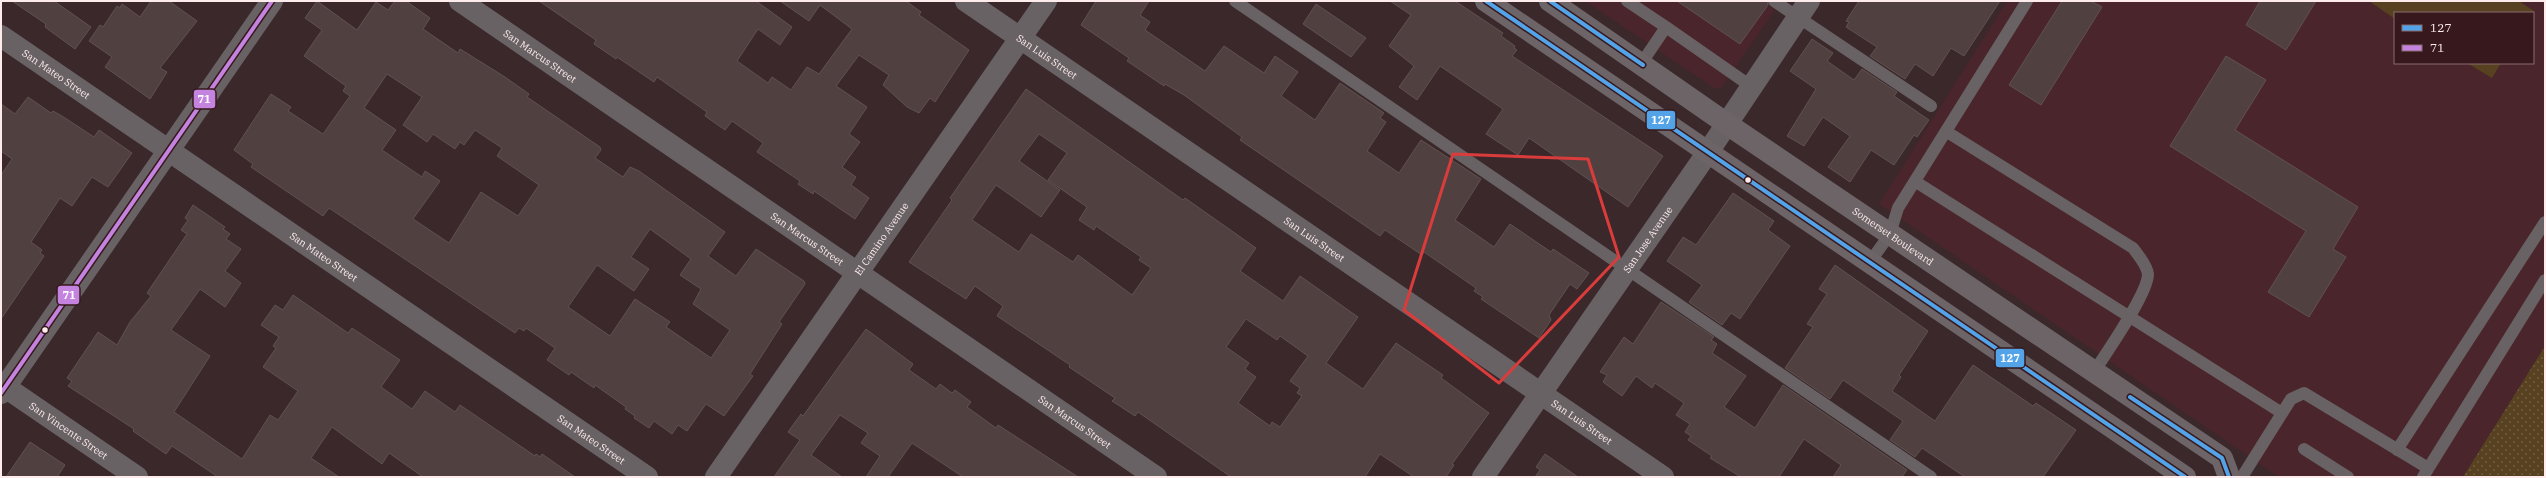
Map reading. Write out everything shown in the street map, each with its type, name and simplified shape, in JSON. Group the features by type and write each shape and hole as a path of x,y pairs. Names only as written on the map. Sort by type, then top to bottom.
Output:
{"main road":[{"path":"1486,1 2184,477"},
{"name":"Somerset Boulevard","path":"1550,1 1727,124 2222,458 2229,477"}],"street":[{"path":"2,388 169,151 272,1"},
{"name":"San Marcus Street","path":"460,1 1156,477"},
{"name":"San Luis Street","path":"966,1 1663,477"},
{"name":"El Camino Avenue","path":"716,477 1046,1"},
{"name":"San Jose Avenue","path":"1483,477 1708,152 1804,10"},
{"name":"San Mateo Street","path":"1,36 647,477"},
{"name":"San Vincente Street","path":"2,388 137,477"}],"lane":[{"path":"1235,1 1931,477"},
{"path":"1627,1 1752,87"},
{"path":"1774,1 1804,10 1930,106"},
{"path":"1870,262 1890,234 1898,208 1916,182 2027,1"},
{"path":"1641,64 1666,27"},
{"path":"1947,132 2133,248 2144,263 2148,274 2143,291 2094,372"},
{"path":"1916,182 2129,315 2282,413"},
{"path":"2397,450 2545,222"},
{"path":"2242,477 2291,399 2304,394 2397,450 2425,473 2545,280"},
{"path":"2304,449 2348,477"}],"highlighted area":[{"path":"1453,154 1588,159 1619,257 1499,383 1404,310"}],"shaded area":[{"path":"1585,1 1762,1 1775,10 1721,88 1714,88"},
{"path":"2007,1 2545,1 2545,346 2463,477 2279,477 1879,204"},
{"path":"2369,1 2519,1 2534,11 2394,12 2394,18"},
{"path":"2469,64 2500,64 2492,78"},
{"path":"2545,346 2545,477 2463,477"}],"building":[{"path":"12,1 54,1 91,27 75,49 45,27 46,24"},
{"path":"151,1 169,1 197,21 160,68 167,72 150,99 105,67 112,57 89,41 100,25 103,27 117,6 120,8 122,4 140,17"},
{"path":"317,1 357,30 376,2 388,10 395,1 406,1 430,18 423,29 458,53 460,49 505,77 529,94 527,97 600,147 601,150 595,158 623,177 630,167 639,171 725,232 708,256 736,276 756,249 804,281 805,284 779,322 782,324 750,374 753,376 724,416 706,404 687,431 678,425 672,434 654,421 649,428 634,418 635,416 625,409 626,407 595,385 594,388 571,372 569,375 547,360 555,348 526,328 524,331 519,328 515,333 329,208 323,216 251,167 253,164 234,150 271,94 291,107 288,111 323,134 350,96 343,91 346,86 304,56 322,30 305,18","holes":["387,74 422,97 403,125 427,142 433,134 455,149 460,142 464,145 475,130 502,148 497,156 539,185 518,216 481,192 449,243 413,219 440,181 425,171 422,177 382,150 396,130 364,108","650,229 691,259 680,275 701,289 693,304 730,330 711,358 666,327 670,322 635,299 610,336 568,307 597,265 634,291 649,269 631,257"]},
{"path":"539,1 756,1 792,27 780,45 758,29 737,61 768,83 772,77 791,90 807,67 819,74 852,29 820,5 809,21 780,1 906,1 921,12 919,15 969,50 935,102 930,98 919,113 907,107 883,85 889,75 859,55 836,86 867,107 849,134 860,142 842,167 856,177 851,185 869,198 855,219 814,191 813,194 798,184 800,181 757,152 763,143 732,121 725,130 705,116 707,112 657,77 654,82 617,57 616,59 594,44 596,40"},
{"path":"1096,1 1149,1 1140,15 1150,22 1145,30 1205,71 1224,46 1264,73 1275,56 1298,72 1281,96 1315,120 1340,83 1384,113 1380,118 1386,122 1367,151 1399,173 1421,140 1481,179 1455,220 1494,247 1510,224 1551,252 1553,249 1589,273 1577,289 1570,284 1549,315 1551,320 1539,338 1481,299 1483,297 1474,291 1476,288 1424,252 1422,255 1385,230 1380,236 1240,140 1242,137 1184,95 1165,84 1164,86 1127,61 1129,58 1081,25"},
{"path":"1390,1 1455,1 1503,33 1501,36 1515,46 1514,48 1517,50 1512,56 1663,156 1628,207 1529,138 1518,155 1486,134 1503,109 1440,66 1417,100 1399,87 1414,66 1389,46 1411,15"},
{"path":"1677,1 1767,1 1768,5 1740,44"},
{"path":"1859,1 2000,1 1964,56 1951,48 1933,76 1915,64 1905,79 1870,56 1877,47 1846,27 1849,22 1846,21"},
{"path":"2062,1 2091,1 2102,7 2041,105 2009,85"},
{"path":"2260,1 2316,1 2286,50 2246,25"},
{"path":"1316,4 1366,38 1351,57 1303,24"},
{"path":"1812,39 1833,53 1827,61 1854,80 1862,69 1897,92 1894,96 1929,120 1917,137 1914,135 1894,165 1871,150 1850,182 1828,167 1850,136 1823,117 1804,146 1787,136 1816,89 1790,71"},
{"path":"2226,56 2266,80 2235,130 2358,207 2333,249 2346,257 2309,317 2268,292 2306,231 2170,146"},
{"path":"1026,89 1183,200 1185,198 1256,248 1240,271 1283,301 1300,276 1358,317 1326,363 1363,389 1396,343 1443,375 1441,378 1489,413 1452,464 1454,465 1446,477 1414,477 1380,454 1365,477 1231,477 1138,412 1135,416 1112,401 1115,398 1069,367 1070,365 997,316 1003,306 975,286 966,299 909,262 952,200 950,198","holes":["1039,134 1067,153 1048,180 1087,207 1079,220 1094,230 1096,226 1141,257 1139,260 1151,268 1132,295 1078,255 1073,262 1031,234 1019,252 972,220 996,185 1041,217 1060,190 1019,161","1246,319 1277,340 1280,336 1308,356 1290,381 1300,388 1297,393 1302,396 1280,427 1272,422 1270,426 1238,403 1256,377 1245,369 1249,363 1226,347"]},
{"path":"28,97 51,113 53,111 62,116 94,137 99,130 132,153 108,187 92,177 72,206 60,198 31,242 42,250 40,253 44,256 1,319 1,175 12,159 1,151 1,104 15,114"},
{"path":"1733,193 1774,221 1768,230 1790,246 1740,319 1731,313 1722,325 1689,302 1702,285 1667,261 1683,237 1696,245"},
{"path":"193,205 225,227 223,229 230,234 226,239 241,249 225,271 241,283 225,307 200,289 171,330 210,356 174,412 242,459 270,415 278,420 298,391 263,367 276,348 273,346 279,337 261,325 275,305 283,310 293,295 348,333 352,328 400,360 381,387 412,409 425,391 455,412 460,405 535,456 536,454 540,457 542,454 575,477 423,477 389,453 382,464 332,427 311,458 339,477 218,477 172,446 166,454 133,431 134,429 68,386 72,381 67,378 98,332 117,345 130,322 151,296 147,293 187,234 181,230 188,220 185,218"},
{"path":"1835,265 1928,331 1899,375 1901,377 1892,391 1935,421 1973,365 2033,406 2036,403 2076,430 2043,477 1965,477 1922,448 1915,457 1890,440 1903,421 1843,380 1830,399 1785,368 1813,327 1807,324 1827,294 1819,289"},
{"path":"1661,302 1714,337 1711,340 1717,344 1712,353 1746,376 1724,407 1755,428 1783,385 1907,470 1902,477 1833,477 1841,465 1804,439 1779,477 1741,477 1710,458 1712,456 1688,440 1691,436 1685,432 1690,424 1676,415 1684,403 1655,383 1652,388 1636,376 1622,396 1603,382 1607,375 1600,372 1624,337 1633,344"},
{"path":"866,329 913,364 909,370 936,389 940,384 952,393 955,390 971,402 967,407 996,428 998,425 1078,477 963,477 912,443 888,477 866,477 880,456 861,443 868,433 840,415 811,455 842,477 774,477 800,440 788,432 801,414 803,416"},
{"path":"30,442 65,465 57,477 6,477"},
{"path":"1545,454 1578,477 1535,477 1540,470 1536,467"}],"transit line":[{"name":"71","path":"1,393 272,1"},
{"name":"127","path":"1486,1 2185,477"},
{"name":"127","path":"1550,1 1643,65"},
{"name":"127","path":"2130,397 2222,458 2229,477"}]}
